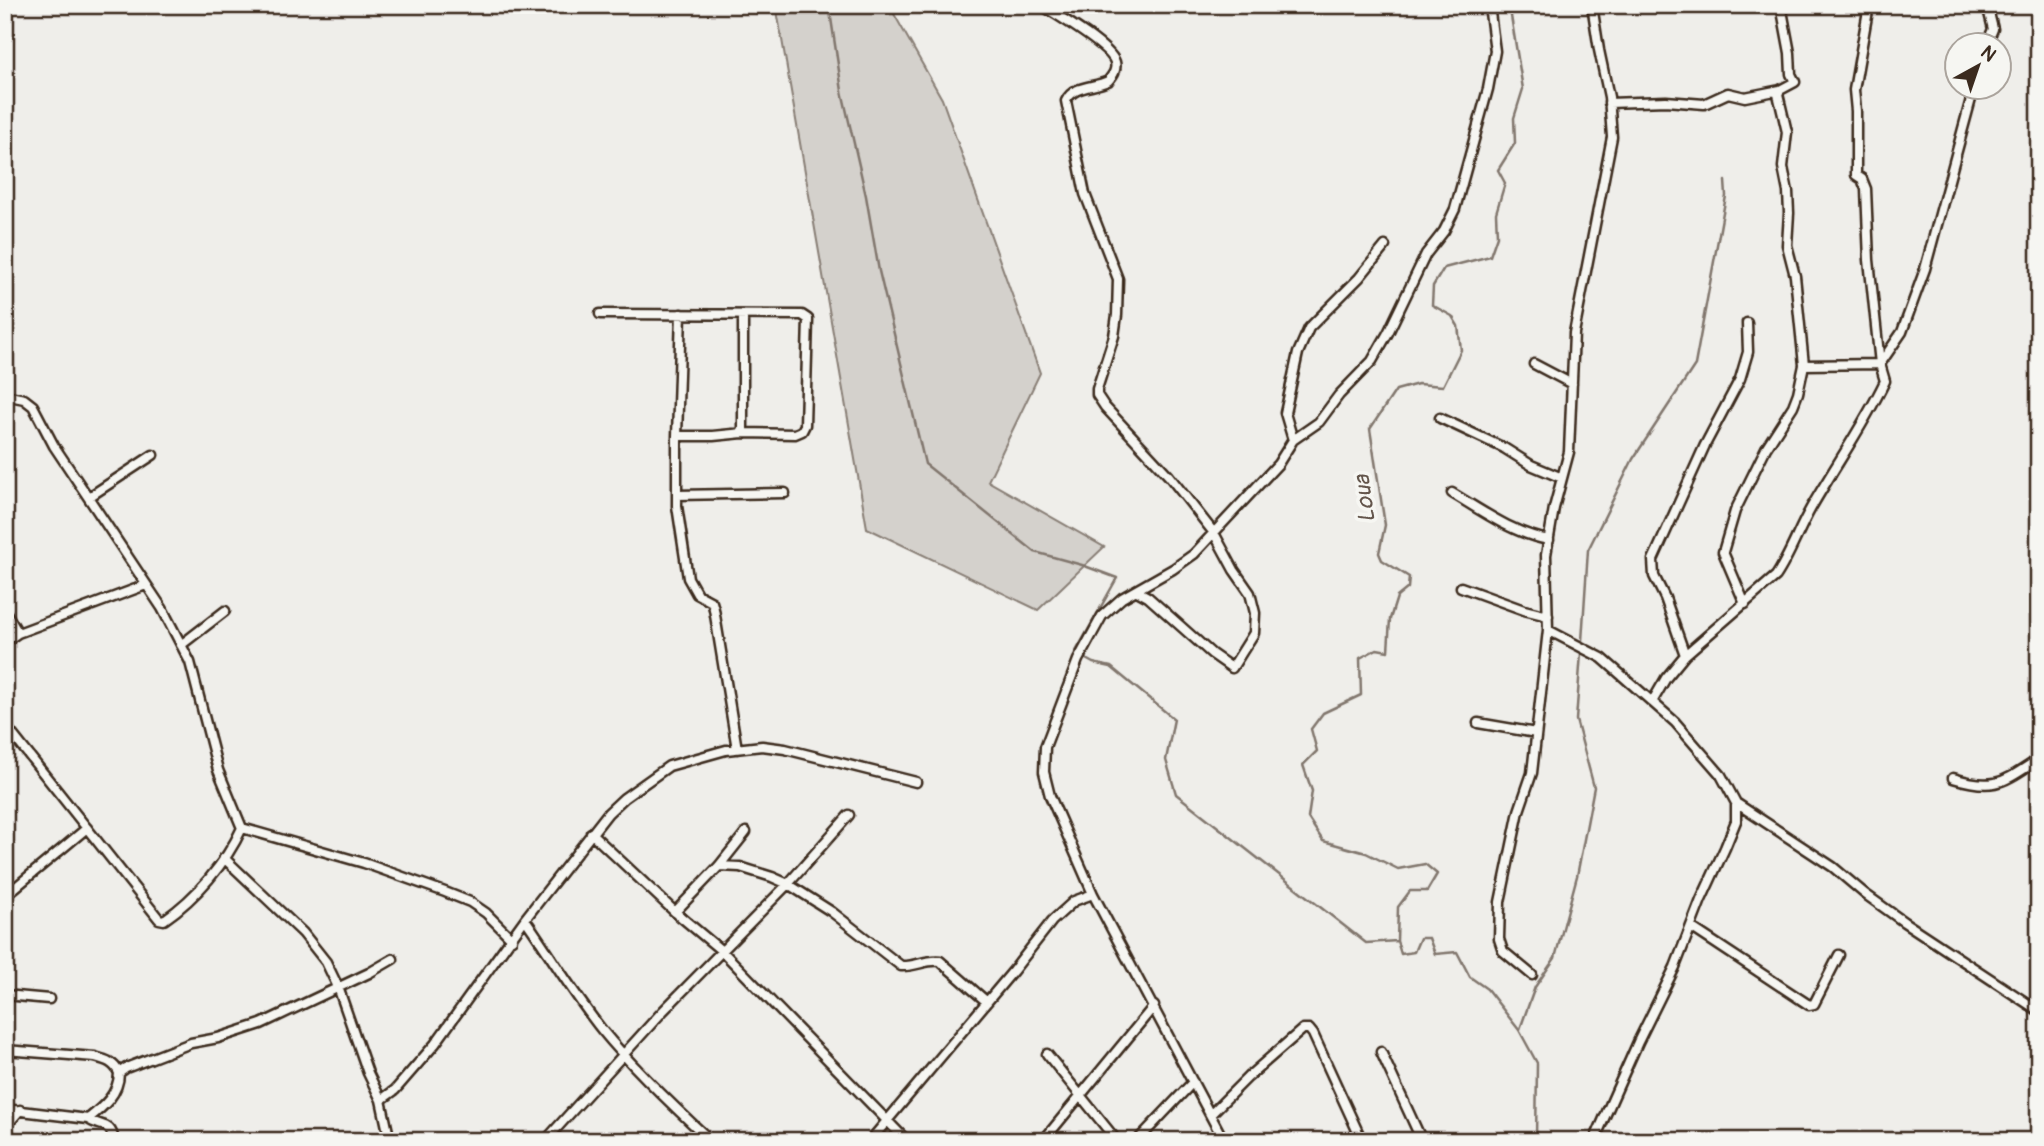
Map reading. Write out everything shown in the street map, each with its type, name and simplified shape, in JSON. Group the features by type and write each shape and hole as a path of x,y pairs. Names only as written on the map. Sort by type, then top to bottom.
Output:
{"street":[{"path":"1041,5 1110,52 1116,70 1108,81 1076,90 1070,93 1066,101 1085,194 1118,279 1116,325 1097,394 1105,407 1169,477 1214,533 1250,593 1255,613 1254,633 1232,668 1195,639 1158,604 1137,591"},
{"path":"1224,1141 1093,894 1050,796 1044,772 1045,747 1078,660 1102,617 1122,598 1194,554 1278,464 1293,440 1319,422 1339,395 1372,361 1426,254 1444,230 1455,209 1488,89 1495,51 1489,5"},
{"path":"1532,975 1503,951 1499,939 1500,902 1519,811 1532,773 1548,630 1546,555 1569,452 1574,332 1612,136 1592,5"},
{"path":"1609,103 1666,101 1704,104 1728,93 1745,97 1780,90 1795,82 1791,74 1781,5"},
{"path":"1652,702 1666,678 1685,655 1776,576 1811,508 1885,381 1880,364 1869,260 1866,188 1863,179 1856,175 1854,90 1869,5"},
{"path":"1987,5 1992,32"},
{"path":"1745,604 1723,552 1735,511 1766,448 1794,406 1804,365 1795,276 1787,246 1788,192 1783,167 1787,132 1779,103 1780,90"},
{"path":"1880,364 1902,332 1925,269 1970,102"},
{"path":"1293,440 1285,413 1297,353 1309,328 1359,278 1385,246"},
{"path":"600,314 807,317 804,428 795,435 743,433 677,436"},
{"path":"681,314 677,506 688,578 697,594 712,602 714,609 737,749"},
{"path":"743,315 743,433"},
{"path":"1685,655 1665,598 1654,576 1653,561 1705,445 1740,379 1748,352 1747,323"},
{"path":"1534,364 1572,384"},
{"path":"1804,365 1880,364"},
{"path":"5,395 24,399 33,406 54,446 162,608 190,662 218,770 242,828 235,843 177,911 164,920 159,919 5,725"},
{"path":"1440,418 1562,478"},
{"path":"89,497 153,455"},
{"path":"1452,492 1514,529 1549,540"},
{"path":"677,495 785,493"},
{"path":"5,642 19,633 146,585"},
{"path":"1461,587 1524,610 1548,615"},
{"path":"5,611 19,633"},
{"path":"181,645 225,611"},
{"path":"1548,630 1602,658 1675,722 1721,775 1736,803 1736,821 1675,967 1592,1140"},
{"path":"1479,723 1536,733"},
{"path":"381,1100 395,1090 435,1044 591,833 624,797 669,766 712,753 762,746 785,749 916,782"},
{"path":"1953,778 1983,785 1998,784 2039,759"},
{"path":"1736,803 1833,867 1904,922 2039,1011"},
{"path":"545,1141 663,1011 788,884 849,815"},
{"path":"5,896 87,828"},
{"path":"242,828 364,863 470,902 512,939"},
{"path":"675,912 719,866 746,832"},
{"path":"591,833 675,912 723,952 907,1141"},
{"path":"224,858 303,933 326,962 381,1100 390,1141"},
{"path":"719,866 740,867 788,884 832,912 897,964 906,967 940,961 987,1002"},
{"path":"870,1141 1060,912 1074,901 1093,894"},
{"path":"525,919 580,1002 604,1032 675,1108 711,1141"},
{"path":"1691,927 1810,1005 1814,1004 1839,955"},
{"path":"119,1073 191,1043 218,1038 261,1024 393,959"},
{"path":"5,995 50,999"},
{"path":"1043,1141 1154,1006"},
{"path":"1210,1114 1303,1028 1309,1029 1362,1141"},
{"path":"5,1050 95,1057 108,1060 116,1066 119,1081 114,1093 88,1119"},
{"path":"1381,1052 1422,1141"},
{"path":"1047,1054 1117,1141"},
{"path":"1137,1141 1193,1082"},
{"path":"5,1108 88,1119 108,1127 112,1131 114,1141"},
{"path":"5,1127 20,1110"}],"shaded area":[{"path":"776,5 889,5 942,99 1040,373 988,481 1104,547 1038,610 867,528"}],"waterway":[{"path":"829,5 842,91 866,196 879,271 925,464 1035,552 1117,578 1075,653 1093,663 1111,667 1174,719 1166,760 1176,794 1366,943 1397,941"},
{"name":"Loua","path":"1513,5 1511,16 1523,89 1514,118 1515,143 1498,170 1505,183 1496,213 1497,236 1490,256 1444,268 1433,286 1432,305 1452,316 1458,326 1461,350 1443,386 1418,384 1396,390 1370,429 1385,525 1379,553 1382,560 1409,577 1408,588 1397,597 1390,619 1388,651 1377,649 1360,658 1361,695 1323,713 1311,729 1317,751 1303,765 1312,791 1308,818 1323,841 1366,853 1398,869 1425,864 1437,874 1427,891 1410,891 1398,907 1397,941 1401,954 1414,952 1420,938 1429,938 1435,954 1457,952 1470,977 1487,989 1519,1030 1537,1063 1536,1141"},
{"path":"1582,641 1588,550 1633,459 1695,365 1726,196 1725,181"},
{"path":"1520,1029 1535,987 1555,958 1577,876 1594,787 1576,720 1581,653"}]}
